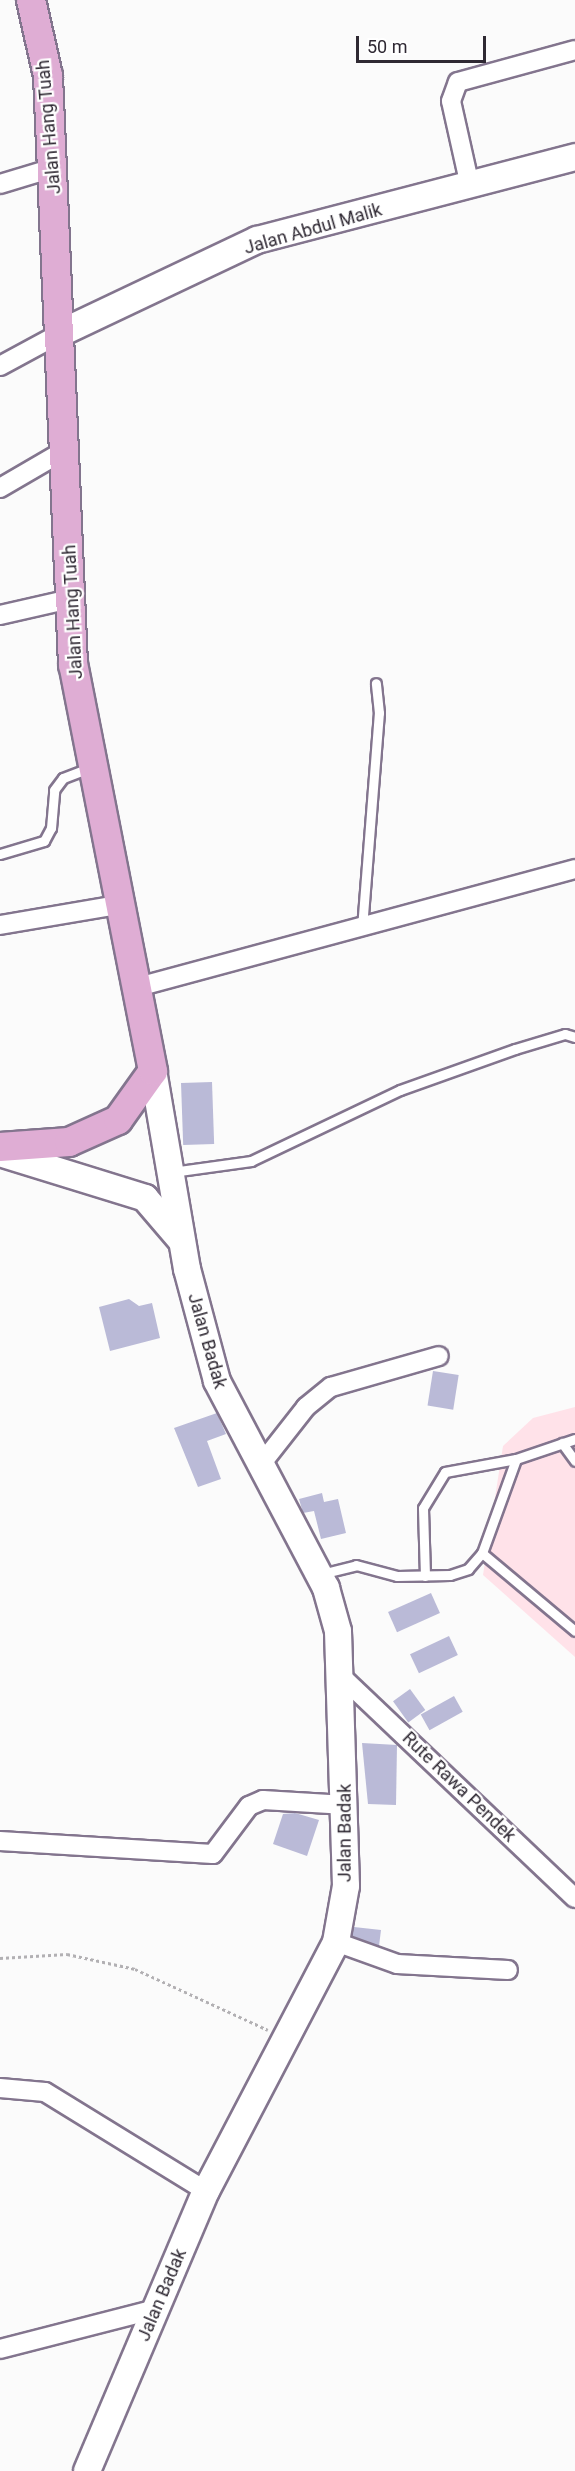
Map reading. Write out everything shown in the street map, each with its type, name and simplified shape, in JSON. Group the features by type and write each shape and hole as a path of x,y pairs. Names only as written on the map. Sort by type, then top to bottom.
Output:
{"main road":[{"name":"Jalan Hang Tuah","path":"32,0 48,76 63,332 73,665 134,988 153,1071"},
{"path":"0,1147 69,1143 118,1120 153,1071"}],"street":[{"path":"471,186 451,101 458,82 575,51"},
{"name":"Jalan Abdul Malik","path":"63,332 257,240 575,157"},
{"path":"0,184 53,168"},
{"path":"0,366 63,332"},
{"path":"0,488 67,449"},
{"path":"0,615 70,599"},
{"path":"134,988 575,869"},
{"path":"0,925 118,905"},
{"name":"Jalan Badak","path":"87,2471 206,2191 336,1942 346,1886 342,1677 338,1631 318,1575 259,1467 217,1382 182,1242 153,1071"},
{"path":"0,1153 146,1198 182,1242"},
{"path":"259,1467 306,1407 331,1387 439,1356"},
{"name":"Rute Rawa Pendek","path":"342,1677 575,1898"},
{"path":"0,1841 213,1854 249,1806 263,1800 346,1805"},
{"path":"336,1942 397,1964 508,1970"},
{"path":"0,2088 45,2092 206,2191"},
{"path":"0,2349 156,2309"}],"lane":[{"path":"362,928 379,713 376,683"},
{"path":"0,854 44,841 51,828 54,790 63,778 91,767"},
{"path":"171,1172 251,1161 400,1090 538,1042 575,1037"},
{"path":"425,1576 423,1508 436,1480 445,1472 516,1459 575,1439"},
{"path":"562,1443 575,1461"},
{"path":"318,1575 356,1565 425,1576 468,1569 482,1553 516,1459"},
{"path":"482,1553 575,1631"}],"path":[{"path":"0,1958 67,1954 135,1969 286,2039"}],"shaded area":[{"path":"575,1407 575,1657 483,1575 503,1446 533,1418"}],"building":[{"path":"212,1082 214,1144 183,1145 181,1083"},
{"path":"129,1299 139,1306 152,1303 160,1338 110,1351 99,1307"},
{"path":"433,1371 459,1375 453,1410 428,1406"},
{"path":"217,1413 226,1434 207,1441 221,1479 198,1487 174,1428"},
{"path":"322,1493 324,1502 338,1499 346,1533 321,1539 314,1511 303,1513 299,1499"},
{"path":"431,1593 440,1613 397,1632 388,1612"},
{"path":"449,1636 458,1655 419,1673 410,1654"},
{"path":"410,1689 425,1710 408,1722 393,1701"},
{"path":"454,1696 463,1712 429,1730 421,1714"},
{"path":"362,1743 397,1745 396,1805 368,1804"},
{"path":"295,1813 319,1820 307,1856 273,1844 283,1814"},
{"path":"354,1927 381,1930 379,1946 352,1936"}]}
